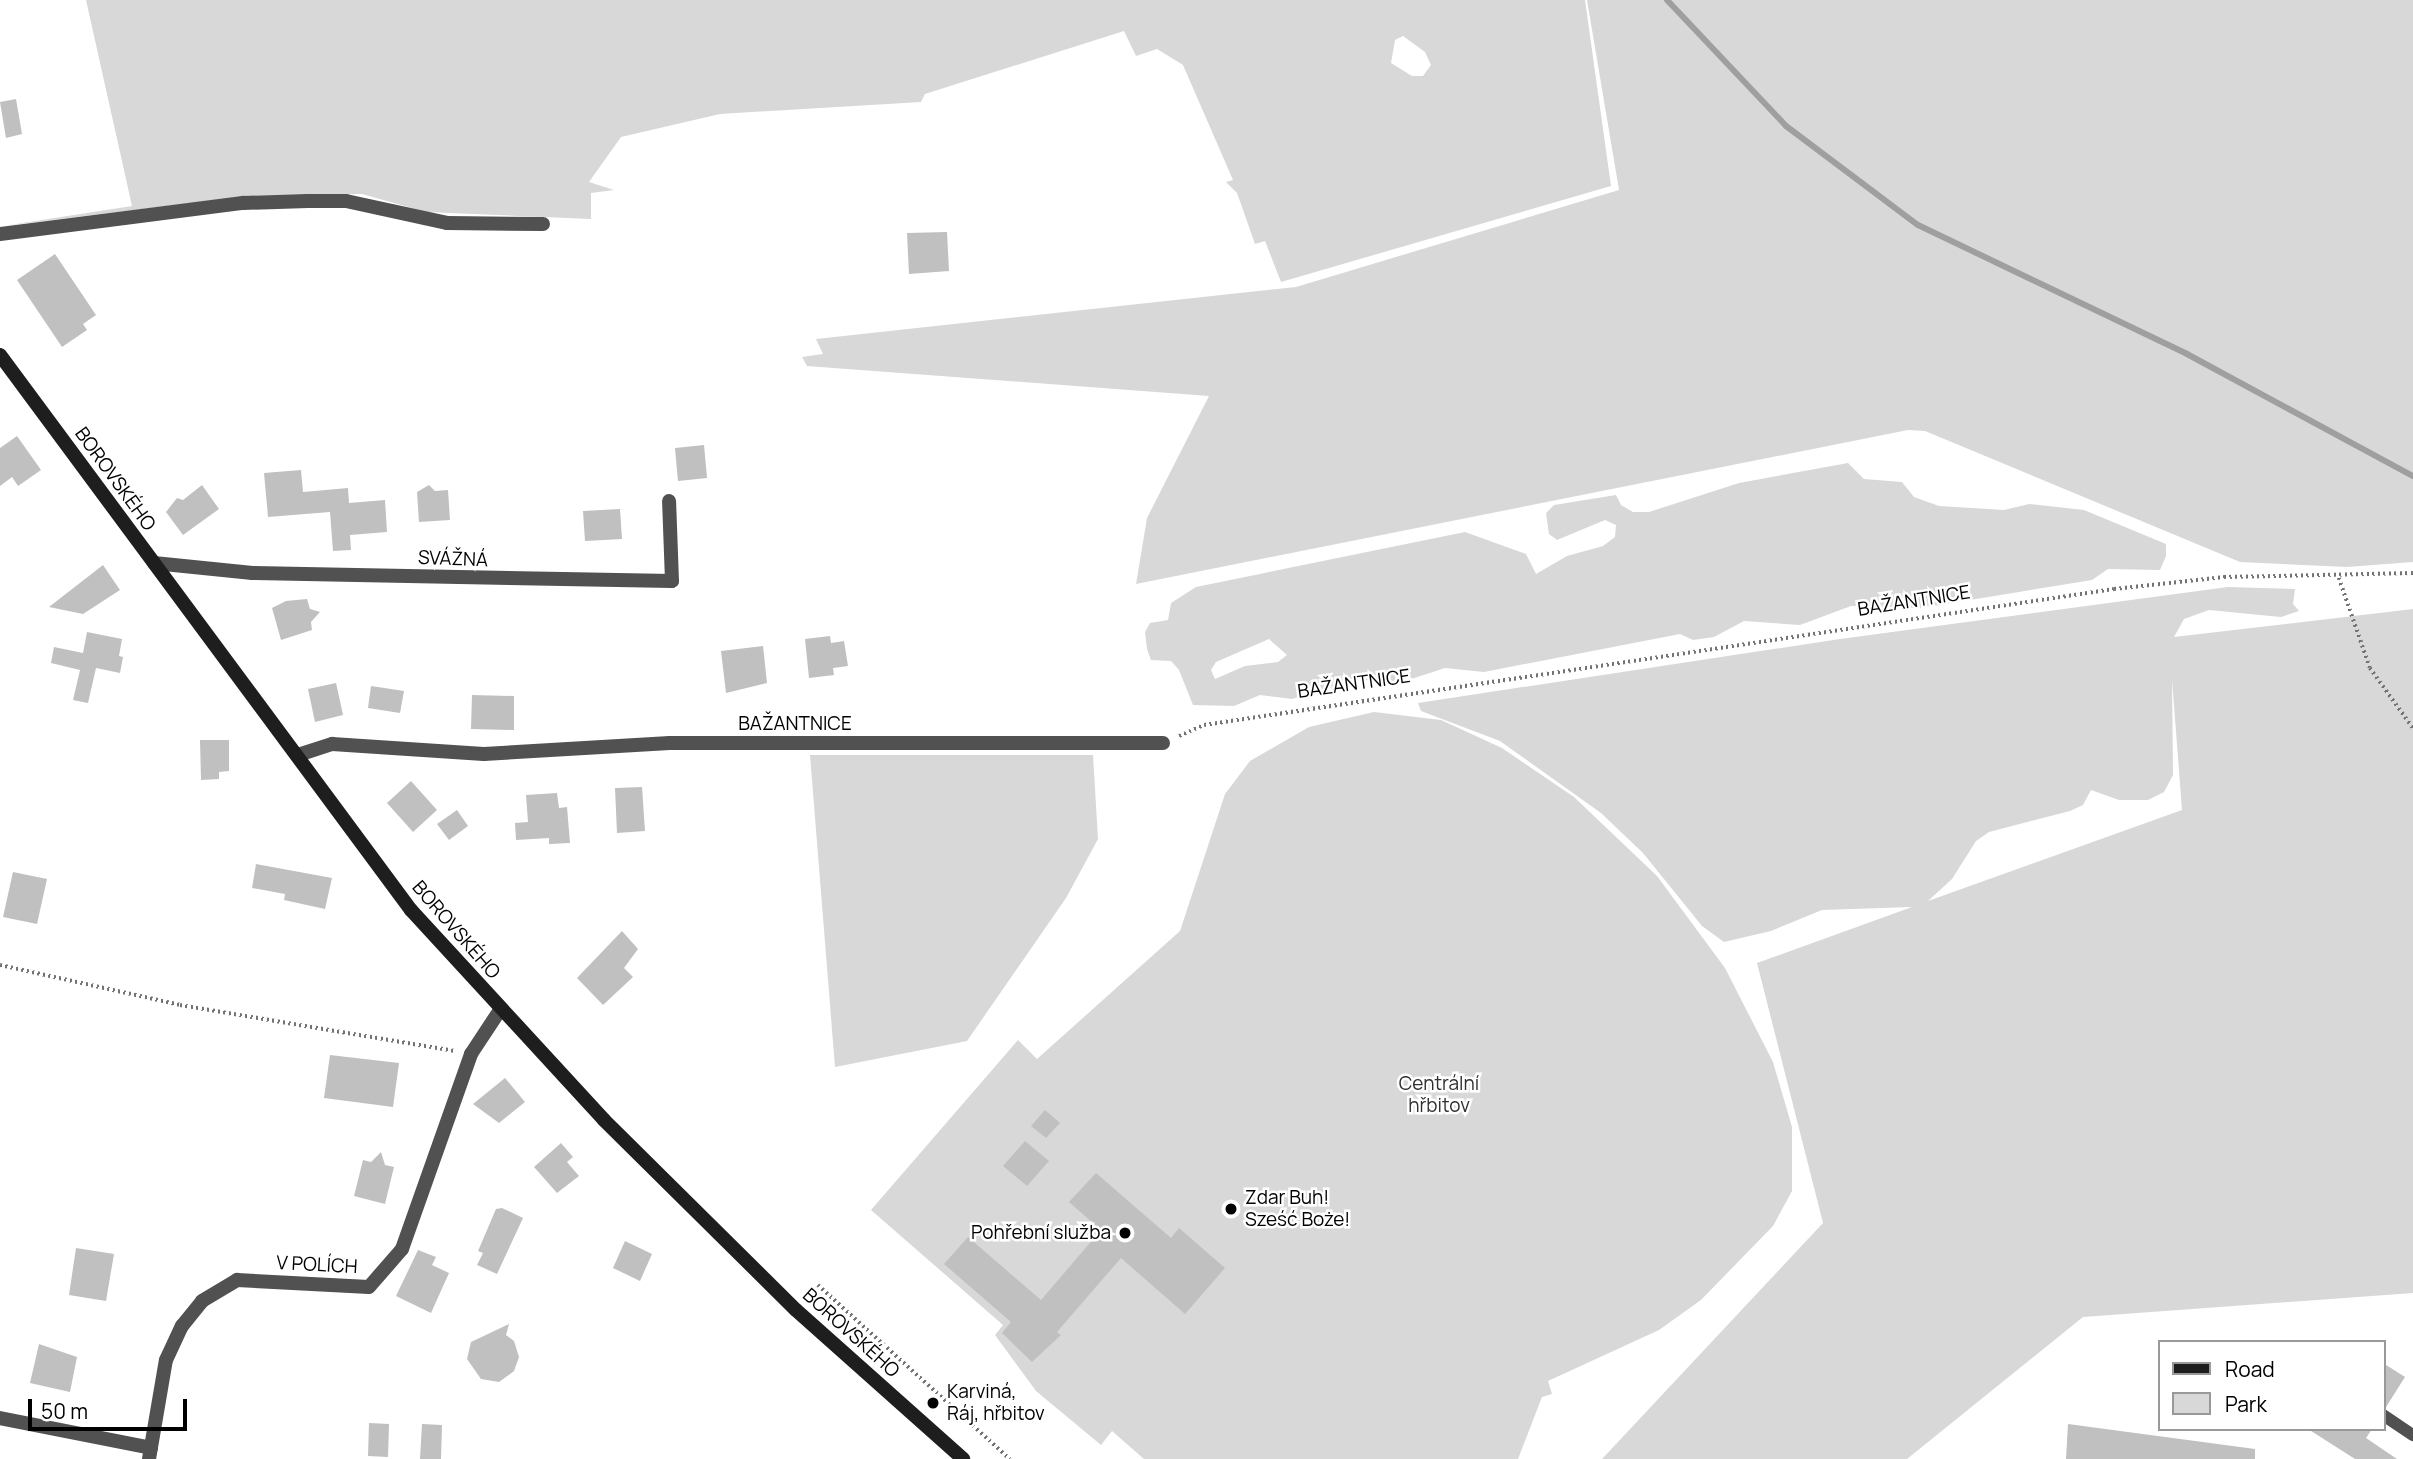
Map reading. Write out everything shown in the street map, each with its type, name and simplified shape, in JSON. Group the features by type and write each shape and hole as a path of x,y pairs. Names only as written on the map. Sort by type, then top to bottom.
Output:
{"main road":[{"name":"BOROVSKÉHO","path":"0,355 411,910 499,1010 796,1310 963,1459"}],"street":[{"path":"0,234 243,203 308,201 346,201 447,223 543,224"},
{"name":"SVÁŽNÁ","path":"154,563 252,572 672,581 669,501"},
{"name":"BAŽANTNICE","path":"298,755 331,744 484,754 670,743 1163,743"},
{"name":"V POLÍCH","path":"0,1418 150,1454 166,1360 182,1326 202,1301 237,1280 369,1287 402,1249 471,1054 499,1010"}],"lane":[{"path":"2385,1416 2413,1435"}],"path":[{"name":"BAŽANTNICE","path":"1163,743 1205,725 2114,589 2224,577 2339,578 2413,573"},
{"path":"2339,578 2370,668 2413,728"},
{"path":"0,965 180,1005 471,1054"},
{"path":"818,1285 1010,1459"}],"green space":[{"path":"86,0 1585,0 1611,186 1281,282 1265,241 1255,244 1237,193 1226,182 1233,180 1183,65 1157,49 1136,56 1124,31 925,94 921,102 720,114 621,137 589,182 614,190 591,193 591,219 426,212 362,194 248,196 3,226 132,206","holes":["1403,36 1425,52 1431,65 1423,76 1412,76 1391,63 1395,40"]},
{"path":"1587,0 2413,0 2413,562 2347,567 2240,562 1925,431 1908,430 1136,584 1147,518 1209,396 807,366 802,357 823,354 816,339 1296,287 1619,190"},
{"path":"1848,463 1864,479 1902,482 1914,497 1939,506 2004,510 2029,504 2084,510 2166,544 2166,556 2160,570 2108,569 2092,580 1921,608 1851,606 1800,625 1744,621 1714,637 1693,640 1680,634 1484,672 1445,668 1393,685 1360,679 1292,699 1260,695 1234,706 1193,705 1179,670 1171,661 1151,660 1147,649 1145,632 1150,623 1168,620 1171,603 1196,587 1465,532 1526,554 1536,574 1567,556 1603,546 1615,537 1616,525 1605,520 1557,540 1549,534 1546,513 1554,505 1616,495 1621,505 1633,512 1649,512 1739,483","holes":["1269,639 1287,655 1278,662 1245,666 1215,679 1211,670 1216,662"]},
{"path":"2228,587 2295,589 2293,604 2299,611 2281,617 2209,610 2184,619 2174,637 2413,609 2413,1293 2083,1317 1907,1459 1602,1459 1823,1223 1757,963 1912,907 1822,910 1771,931 1724,942 1702,926 1643,853 1601,813 1500,741 1421,711 1418,703 1840,639","holes":["2172,679 2182,810 1928,901 1952,879 1976,841 1989,832 2070,811 2083,805 2091,790 2119,800 2148,800 2164,792 2173,775"]},
{"name":"Centrální hřbitov","path":"1374,712 1441,720 1502,748 1574,797 1657,876 1725,968 1773,1062 1792,1127 1792,1191 1773,1226 1701,1300 1659,1330 1548,1381 1552,1394 1542,1397 1518,1459 1144,1459 1112,1431 1101,1445 1036,1391 995,1335 1003,1325 871,1210 1018,1040 1037,1059 1180,931 1225,794 1250,761 1309,727"},
{"path":"810,755 1093,755 1098,839 1066,898 967,1041 835,1067"}],"building":[{"path":"16,99 22,134 6,138 0,102"},
{"path":"947,232 949,271 909,274 907,233"},
{"path":"55,254 96,315 83,324 87,330 62,347 17,280"},
{"path":"17,436 41,470 18,486 12,477 0,486 0,448"},
{"path":"704,445 707,478 678,481 675,448"},
{"path":"301,470 303,492 348,488 349,503 385,500 387,532 350,535 351,550 333,551 330,512 268,517 264,473"},
{"path":"202,485 219,509 183,535 166,512 177,498 183,500"},
{"path":"429,485 435,491 448,490 450,520 419,522 417,492"},
{"path":"620,509 622,539 585,541 583,511"},
{"path":"103,565 120,590 83,614 49,607"},
{"path":"307,599 310,609 320,612 311,622 312,630 281,640 272,608 286,601"},
{"path":"87,632 122,639 119,656 123,657 120,673 96,668 88,703 73,700 80,670 51,663 54,647 83,653"},
{"path":"830,636 831,643 844,641 848,666 833,668 834,675 809,678 805,639"},
{"path":"763,646 767,683 726,693 721,651"},
{"path":"336,683 343,715 315,722 308,689"},
{"path":"371,686 404,691 400,713 368,708"},
{"path":"472,695 514,696 514,730 471,729"},
{"path":"200,740 229,740 229,771 219,772 219,779 201,780"},
{"path":"411,781 437,810 413,832 387,803"},
{"path":"642,787 645,831 617,833 615,788"},
{"path":"557,793 559,808 567,807 570,843 549,844 549,838 516,840 515,823 528,822 526,795"},
{"path":"457,810 468,826 449,840 437,824"},
{"path":"256,864 332,878 325,909 284,900 285,894 252,888"},
{"path":"13,872 47,879 37,924 3,917"},
{"path":"622,931 638,949 624,968 633,977 603,1005 577,978"},
{"path":"330,1055 399,1063 393,1107 324,1098"},
{"path":"505,1078 525,1102 499,1123 473,1104"},
{"path":"1045,1110 1060,1123 1046,1138 1031,1126"},
{"path":"1025,1141 1049,1161 1027,1186 1003,1166"},
{"path":"561,1143 573,1157 567,1162 579,1176 557,1193 534,1167"},
{"path":"381,1152 385,1165 394,1167 385,1204 354,1196 363,1160 371,1162"},
{"path":"1096,1173 1171,1238 1179,1228 1225,1268 1185,1314 1121,1258 1057,1332 1061,1335 1032,1362 1002,1333 1011,1322 944,1264 968,1237 1041,1300 1101,1230 1069,1202"},
{"path":"502,1208 523,1218 497,1274 477,1265 483,1253 478,1251 496,1209"},
{"path":"625,1241 652,1254 640,1281 613,1268"},
{"path":"76,1248 114,1254 106,1301 69,1295"},
{"path":"418,1250 436,1257 432,1265 449,1273 431,1313 396,1296"},
{"path":"509,1324 506,1335 514,1341 519,1357 514,1371 499,1382 481,1379 467,1359 471,1342"},
{"path":"39,1344 77,1357 70,1392 30,1383"},
{"path":"2385,1364 2405,1377 2385,1407"},
{"path":"369,1423 389,1424 388,1457 368,1456"},
{"path":"422,1424 442,1425 441,1459 420,1459"},
{"path":"2068,1424 2255,1449 2255,1459 2066,1459"},
{"path":"2311,1431 2371,1431 2366,1438 2397,1459 2355,1459"}],"waterway":[{"path":"1667,0 1786,126 1918,225 2187,354 2413,476"}],"place":[{"name":"Zdar Buh! Sześć Boże!","path":"1231,1209"},
{"name":"Pohřební služba","path":"1125,1233"},
{"name":"Karviná, Ráj, hřbitov","path":"933,1403"}]}
